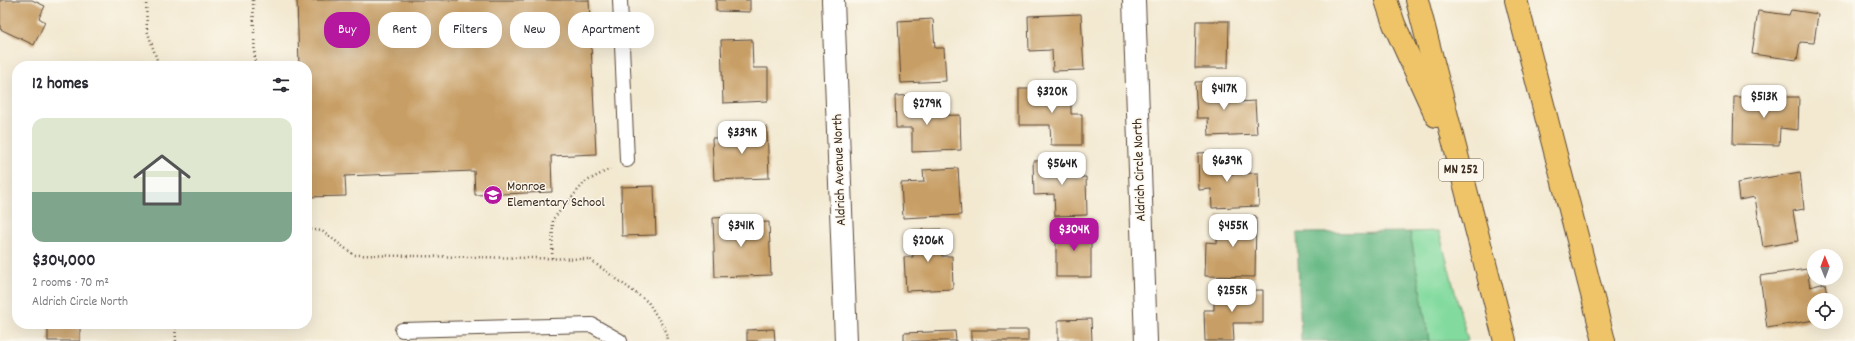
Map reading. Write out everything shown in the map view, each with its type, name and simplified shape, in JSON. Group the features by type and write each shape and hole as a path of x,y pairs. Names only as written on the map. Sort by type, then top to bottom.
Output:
{"highway":[{"path":"1386,0 1394,24 1461,170"},
{"name":"MN 252","path":"1417,0 1505,341"},
{"path":"1516,0 1604,341"}],"street":[{"name":"Aldrich Avenue North","path":"833,0 846,341"},
{"name":"Aldrich Circle North","path":"1134,0 1146,341"}],"lane":[{"path":"620,0 627,160"},
{"path":"402,330 592,325 620,341"}],"path":[{"path":"146,0 147,30 157,61"},
{"path":"253,0 255,61"},
{"path":"552,258 553,220 585,182 627,160"},
{"path":"312,230 322,231 354,256 589,259 648,302 666,331 667,341"},
{"path":"175,329 176,341"}],"green space":[{"path":"1439,231 1468,341 1429,341 1410,232"},
{"path":"1410,232 1429,341 1301,341 1297,233"}],"building":[{"path":"0,0 32,0 45,6 39,18 45,22 34,45 0,29"},
{"name":"Monroe Elementary School","path":"297,0 589,0 590,12 568,12 568,48 591,48 596,154 551,156 552,192 475,195 474,171 345,176 346,196 312,197 312,61 299,61"},
{"path":"716,0 750,0 750,12 716,11"},
{"path":"1791,10 1818,14 1814,43 1800,42 1797,60 1752,54 1758,11 1789,15"},
{"path":"1081,14 1084,70 1053,71 1052,50 1029,51 1028,16"},
{"path":"933,19 935,48 944,48 946,81 901,83 898,21"},
{"path":"1196,21 1229,21 1228,68 1195,68"},
{"path":"752,39 753,68 768,68 768,101 723,103 721,40"},
{"path":"1224,81 1224,96 1237,95 1238,102 1255,101 1257,134 1209,136 1208,118 1197,118 1195,82"},
{"path":"1019,89 1071,89 1071,114 1082,114 1082,145 1051,145 1050,125 1019,125"},
{"path":"926,95 927,116 960,115 961,150 912,152 912,128 896,128 895,96"},
{"path":"1734,97 1799,97 1798,130 1780,128 1779,145 1733,144"},
{"path":"767,127 769,178 714,180 712,138 734,138 734,128"},
{"path":"1226,152 1227,174 1258,173 1259,206 1212,208 1211,189 1199,190 1198,153"},
{"path":"1077,159 1077,177 1086,177 1087,215 1055,216 1054,194 1034,195 1033,161"},
{"path":"958,168 961,215 903,218 901,183 924,182 923,170"},
{"path":"1800,172 1804,209 1793,211 1798,241 1763,247 1755,197 1739,200 1737,183"},
{"path":"654,186 656,235 622,236 621,187"},
{"path":"1218,215 1256,216 1255,277 1205,276 1206,242 1217,243"},
{"path":"734,217 734,224 769,222 771,275 715,277 713,218"},
{"path":"1056,227 1091,227 1091,277 1056,277"},
{"path":"941,229 942,256 952,256 953,289 906,291 904,257 913,257 912,230"},
{"path":"1807,269 1807,285 1810,285 1810,287 1825,285 1827,293 1807,293 1807,321 1767,328 1760,276"},
{"path":"1263,290 1263,323 1233,323 1234,341 1205,341 1204,310 1214,310 1214,291"},
{"path":"1091,319 1092,341 1058,341 1058,320"},
{"path":"48,329 80,329 80,341 48,341"},
{"path":"774,329 775,341 747,341 747,330"},
{"path":"971,330 1028,330 1028,341 971,341"},
{"path":"955,331 956,341 904,341 904,333"}],"place":[{"name":"Monroe Elementary School","path":"493,195"}]}
